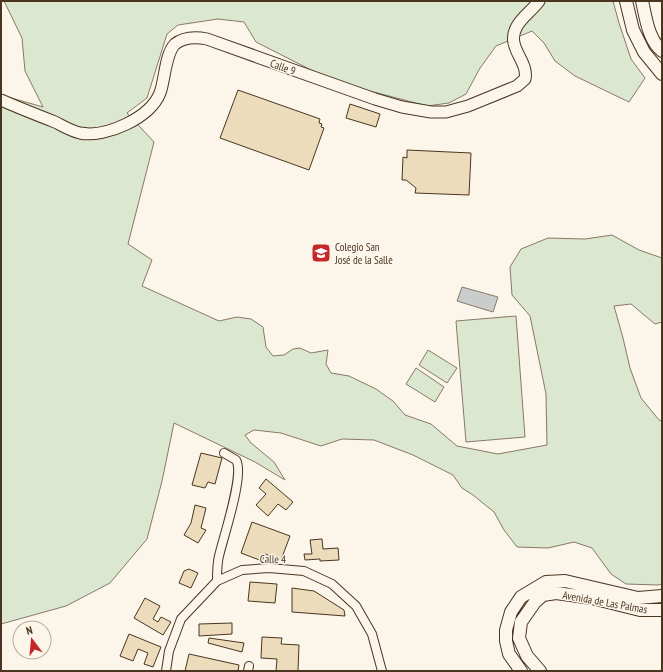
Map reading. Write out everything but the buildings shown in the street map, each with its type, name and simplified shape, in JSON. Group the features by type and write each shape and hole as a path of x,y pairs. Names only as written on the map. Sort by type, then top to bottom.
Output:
{"main road":[{"path":"626,1 633,30 644,52 662,74"},
{"path":"642,1 652,38 662,51"},
{"name":"Avenida de Las Palmas","path":"521,671 509,654 506,641 506,630 511,612 521,597 546,582 565,581 638,598 662,596"},
{"name":"Avenida de Las Palmas","path":"540,671 527,656 519,638 521,622 528,610 543,595 556,593 585,597 640,610 662,610"}],"street":[{"name":"Calle 9","path":"1,100 80,133 104,132 116,129 140,117 155,103 160,93 170,51 176,44 191,38 199,38 207,39 310,77 382,101 417,110 446,112 517,86 525,79 526,72 516,51 513,36 521,20 539,1"},
{"path":"217,581 219,556 233,505 239,468 236,460 224,453"},
{"name":"Calle 4","path":"166,671 169,651 181,620 217,581 242,570 269,568 304,571 332,584 356,606 372,634 382,671"}],"green space":[{"path":"4,1 613,1 631,59 645,78 629,102 575,76 555,61 544,43 532,31 496,46 480,68 466,94 449,103 427,106 351,86 315,72 256,42 244,22 218,19 178,25 167,34 147,98 127,113 154,142 128,244 152,260 142,286 219,321 237,317 251,319 263,327 266,347 273,356 284,355 293,349 300,348 311,353 328,350 326,364 331,373 349,376 376,389 393,401 405,415 431,424 457,446 498,454 547,445 546,394 530,316 512,295 510,267 521,249 548,238 585,239 612,235 639,250 662,258 662,322 655,324 631,304 614,306 630,368 641,398 659,420 662,421 662,584 626,584 611,574 592,548 574,542 548,548 517,547 504,530 494,512 462,488 453,475 413,455 374,440 342,439 321,446 281,433 254,430 245,435 251,443 274,462 285,480 255,462 174,423 162,481 147,539 110,583 66,606 1,624 1,95 43,107 25,71 22,38"},
{"path":"516,316 525,437 466,442 456,321"},
{"path":"428,350 457,368 447,383 419,365"},
{"path":"416,368 444,387 435,402 406,384"}],"shaded area":[{"path":"462,287 498,297 493,312 457,301"}],"place":[{"name":"Colegio San José de la Salle","path":"321,253"}]}
